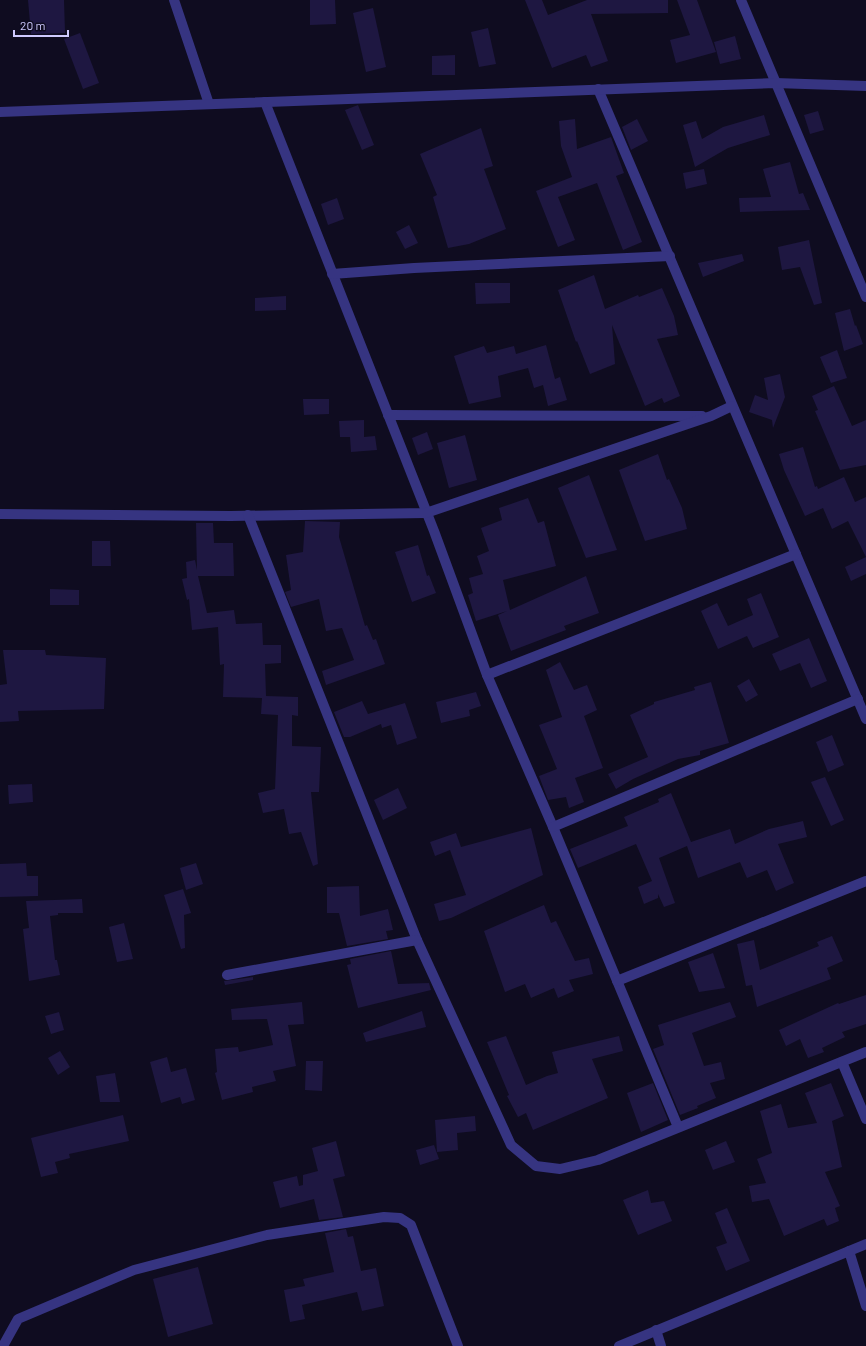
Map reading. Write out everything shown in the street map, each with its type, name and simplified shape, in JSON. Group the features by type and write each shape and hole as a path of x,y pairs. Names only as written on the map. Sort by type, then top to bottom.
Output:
{"street":[{"path":"174,0 209,104"},
{"path":"741,0 866,297"},
{"path":"0,112 776,83 866,86"},
{"path":"598,89 866,718"},
{"path":"265,102 426,513 487,675 553,827 678,1128"},
{"path":"332,274 414,268 670,256"},
{"path":"0,514 248,515 426,513 711,416 732,406"},
{"path":"388,416 711,416"},
{"path":"248,515 418,940 511,1145 536,1166 560,1169 598,1160 866,1052"},
{"path":"487,675 796,554"},
{"path":"553,827 858,699"},
{"path":"617,981 866,881"},
{"path":"227,975 418,940"},
{"path":"842,1062 866,1119"},
{"path":"3,1346 18,1319 134,1270 266,1235 384,1217 400,1218 411,1225 458,1346"},
{"path":"619,1346 866,1244"},
{"path":"849,1251 866,1306"},
{"path":"656,1330 661,1346"}],"building":[{"path":"28,0 64,0 65,33 31,34"},
{"path":"310,0 335,0 336,24 310,25"},
{"path":"525,0 542,0 548,15 587,0 668,0 668,13 591,14 608,61 591,67 586,55 552,68"},
{"path":"677,0 697,0 716,52 676,63 670,40 690,35"},
{"path":"373,8 386,67 366,72 353,13"},
{"path":"488,28 496,64 479,67 471,32"},
{"path":"80,33 99,83 83,89 64,39"},
{"path":"735,36 741,59 720,64 714,42"},
{"path":"455,55 455,75 432,75 432,56"},
{"path":"358,105 374,145 362,150 345,110"},
{"path":"818,111 824,130 810,134 804,115"},
{"path":"764,115 770,135 728,148 695,167 683,125 696,121 702,139 723,127"},
{"path":"575,119 577,149 611,137 624,173 616,176 642,242 623,250 597,183 558,197 575,240 558,247 536,191 572,177 561,146 559,121"},
{"path":"637,119 648,141 631,150 622,127"},
{"path":"481,128 493,166 484,169 506,229 469,244 448,248 433,197 437,195 420,154"},
{"path":"790,162 799,194 803,193 810,210 740,212 739,198 771,197 763,169"},
{"path":"704,169 707,184 686,189 683,173"},
{"path":"337,198 344,219 328,225 321,204"},
{"path":"409,225 418,243 405,249 396,232"},
{"path":"809,240 822,303 814,305 800,267 782,270 778,247"},
{"path":"742,254 744,261 703,277 698,263"},
{"path":"594,275 605,309 638,295 639,297 662,288 674,316 678,335 657,339 680,396 664,403 662,398 645,406 612,325 615,364 590,374 577,341 576,342 558,290"},
{"path":"475,283 510,283 510,303 476,304"},
{"path":"286,296 286,310 255,311 255,298"},
{"path":"850,309 855,326 856,325 863,344 844,351 835,313"},
{"path":"546,345 555,379 560,377 567,400 548,406 543,385 534,388 528,368 498,376 501,397 469,404 454,356 484,346 487,353 514,346 516,354"},
{"path":"837,350 847,378 831,383 820,357"},
{"path":"780,374 785,397 773,428 772,420 749,412 755,395 768,400 764,378"},
{"path":"834,386 852,426 866,420 866,465 840,470 815,411 818,410 812,396"},
{"path":"303,399 329,399 329,414 304,415"},
{"path":"364,420 364,437 375,436 377,450 351,452 350,437 340,437 339,421"},
{"path":"427,432 433,449 418,455 412,438"},
{"path":"465,435 477,480 449,488 437,443"},
{"path":"803,447 815,487 817,486 818,489 844,477 855,502 866,497 866,557 848,521 832,529 823,508 805,516 784,470 779,454"},
{"path":"658,454 667,480 669,479 682,508 687,529 645,541 619,470"},
{"path":"589,475 617,550 586,558 558,488"},
{"path":"528,498 538,523 544,521 556,566 503,580 510,610 586,576 599,613 564,626 566,630 511,651 498,615 507,611 476,621 468,595 473,593 469,578 483,574 477,556 489,551 481,528 502,520 499,508"},
{"path":"305,521 340,522 339,537 365,626 367,625 373,640 376,639 385,664 326,685 322,671 354,660 342,628 326,631 319,599 291,607 285,592 291,590 286,555 303,552"},
{"path":"196,523 213,523 214,543 233,543 234,576 198,576 207,613 234,610 236,624 262,623 263,645 281,645 281,663 265,664 266,696 298,697 298,716 292,715 292,746 321,747 319,792 311,792 318,864 313,866 301,832 289,834 284,809 263,813 258,793 275,789 278,715 261,714 262,698 223,697 224,664 220,665 218,627 192,630 189,599 187,600 182,579 187,578 186,562 195,560 197,570"},
{"path":"92,541 110,541 111,566 92,566"},
{"path":"418,545 427,576 429,575 436,593 412,602 395,552"},
{"path":"866,557 866,574 851,581 845,567"},
{"path":"50,589 79,590 79,605 50,605"},
{"path":"761,593 779,637 753,648 747,636 718,649 701,611 717,603 728,626 753,615 747,599"},
{"path":"809,638 827,681 811,688 800,663 780,671 772,654"},
{"path":"3,650 45,650 46,655 106,658 104,709 18,711 19,721 0,722 0,685 7,684"},
{"path":"560,662 574,690 587,685 597,710 584,716 603,768 575,778 584,802 569,808 566,797 548,800 539,776 557,769 539,725 562,717 546,670"},
{"path":"749,679 758,695 746,702 737,686"},
{"path":"711,682 729,743 700,751 700,755 678,759 633,779 616,789 608,774 648,757 630,715 654,704 654,702 695,690 694,687"},
{"path":"476,692 481,706 469,710 470,716 441,723 436,702"},
{"path":"362,701 368,714 405,703 417,738 397,745 391,725 382,728 381,724 350,737 344,737 334,712"},
{"path":"832,735 844,765 828,772 816,742"},
{"path":"825,777 844,820 831,826 811,782"},
{"path":"32,784 33,802 9,804 8,785"},
{"path":"398,788 407,808 383,820 374,800"},
{"path":"671,793 691,842 730,829 735,844 769,829 803,821 807,837 778,844 794,883 776,891 767,870 747,878 740,862 698,878 687,846 659,858 675,903 664,907 658,894 658,898 644,904 638,887 652,881 636,844 578,868 570,849 628,826 624,817 659,802 658,799"},
{"path":"531,828 543,875 451,918 439,921 434,904 466,895 450,850 435,856 430,842 456,833 461,847"},
{"path":"26,863 27,876 38,876 38,896 0,897 0,864"},
{"path":"196,863 203,884 186,890 180,868"},
{"path":"359,886 360,916 388,909 393,930 386,931 388,939 347,946 339,913 327,913 327,887"},
{"path":"183,889 191,913 184,915 185,948 181,949 164,895"},
{"path":"82,899 83,913 58,913 58,915 50,916 55,960 57,960 60,975 29,981 23,929 29,928 26,901"},
{"path":"544,905 551,923 556,921 575,961 589,958 593,974 569,980 574,991 558,998 554,988 531,998 525,984 505,992 484,931"},
{"path":"124,923 133,959 117,962 109,927"},
{"path":"832,936 843,961 827,968 831,979 757,1007 752,985 746,986 737,944 754,940 760,970 819,946 817,942"},
{"path":"391,951 398,984 429,983 431,990 358,1008 347,965 351,964 350,959"},
{"path":"713,953 725,988 699,992 688,962"},
{"path":"253,977 253,980 225,985 224,981"},
{"path":"866,995 866,1024 842,1032 845,1037 822,1048 824,1052 808,1058 800,1039 786,1046 779,1030 838,1003 839,1004"},
{"path":"302,1002 304,1024 288,1025 296,1066 273,1071 276,1081 252,1087 253,1092 222,1100 215,1073 217,1072 215,1049 238,1047 239,1052 273,1045 267,1019 232,1020 231,1009"},
{"path":"730,1002 736,1017 692,1033 704,1066 721,1062 725,1079 710,1083 716,1098 697,1106 698,1108 680,1115 653,1049 664,1045 658,1025"},
{"path":"422,1011 426,1027 366,1042 363,1033"},
{"path":"59,1012 64,1030 51,1034 45,1016"},
{"path":"506,1036 526,1085 558,1073 552,1052 619,1036 623,1051 592,1059 608,1098 533,1130 526,1113 518,1117 507,1096 509,1095 487,1042"},
{"path":"60,1051 70,1067 58,1075 48,1058"},
{"path":"167,1057 171,1072 186,1068 195,1100 182,1104 180,1097 161,1103 150,1062"},
{"path":"306,1061 323,1061 322,1091 305,1090"},
{"path":"115,1073 120,1102 100,1102 96,1076"},
{"path":"653,1083 668,1120 641,1132 627,1093"},
{"path":"831,1083 844,1116 832,1121 842,1167 825,1172 840,1206 835,1208 839,1221 827,1226 824,1219 784,1236 769,1199 752,1202 749,1186 766,1183 757,1159 772,1153 760,1111 781,1104 788,1128 817,1123 805,1093"},
{"path":"123,1115 129,1141 69,1154 70,1158 55,1162 58,1173 41,1177 31,1138"},
{"path":"475,1116 476,1131 457,1133 458,1150 437,1152 435,1120"},
{"path":"336,1141 345,1176 333,1179 343,1217 319,1220 314,1199 280,1208 273,1182 297,1176 299,1186 303,1185 303,1175 318,1171 312,1148"},
{"path":"726,1141 735,1162 713,1170 705,1150"},
{"path":"434,1145 439,1159 420,1165 416,1150"},
{"path":"648,1190 651,1203 664,1201 672,1221 638,1235 623,1200"},
{"path":"727,1208 750,1261 726,1271 716,1247 727,1243 715,1213"},
{"path":"346,1229 348,1237 353,1236 361,1271 376,1268 384,1306 362,1311 357,1292 302,1305 305,1319 290,1322 284,1290 305,1286 303,1279 334,1272 325,1233"},
{"path":"198,1267 213,1324 168,1337 153,1279"}]}
